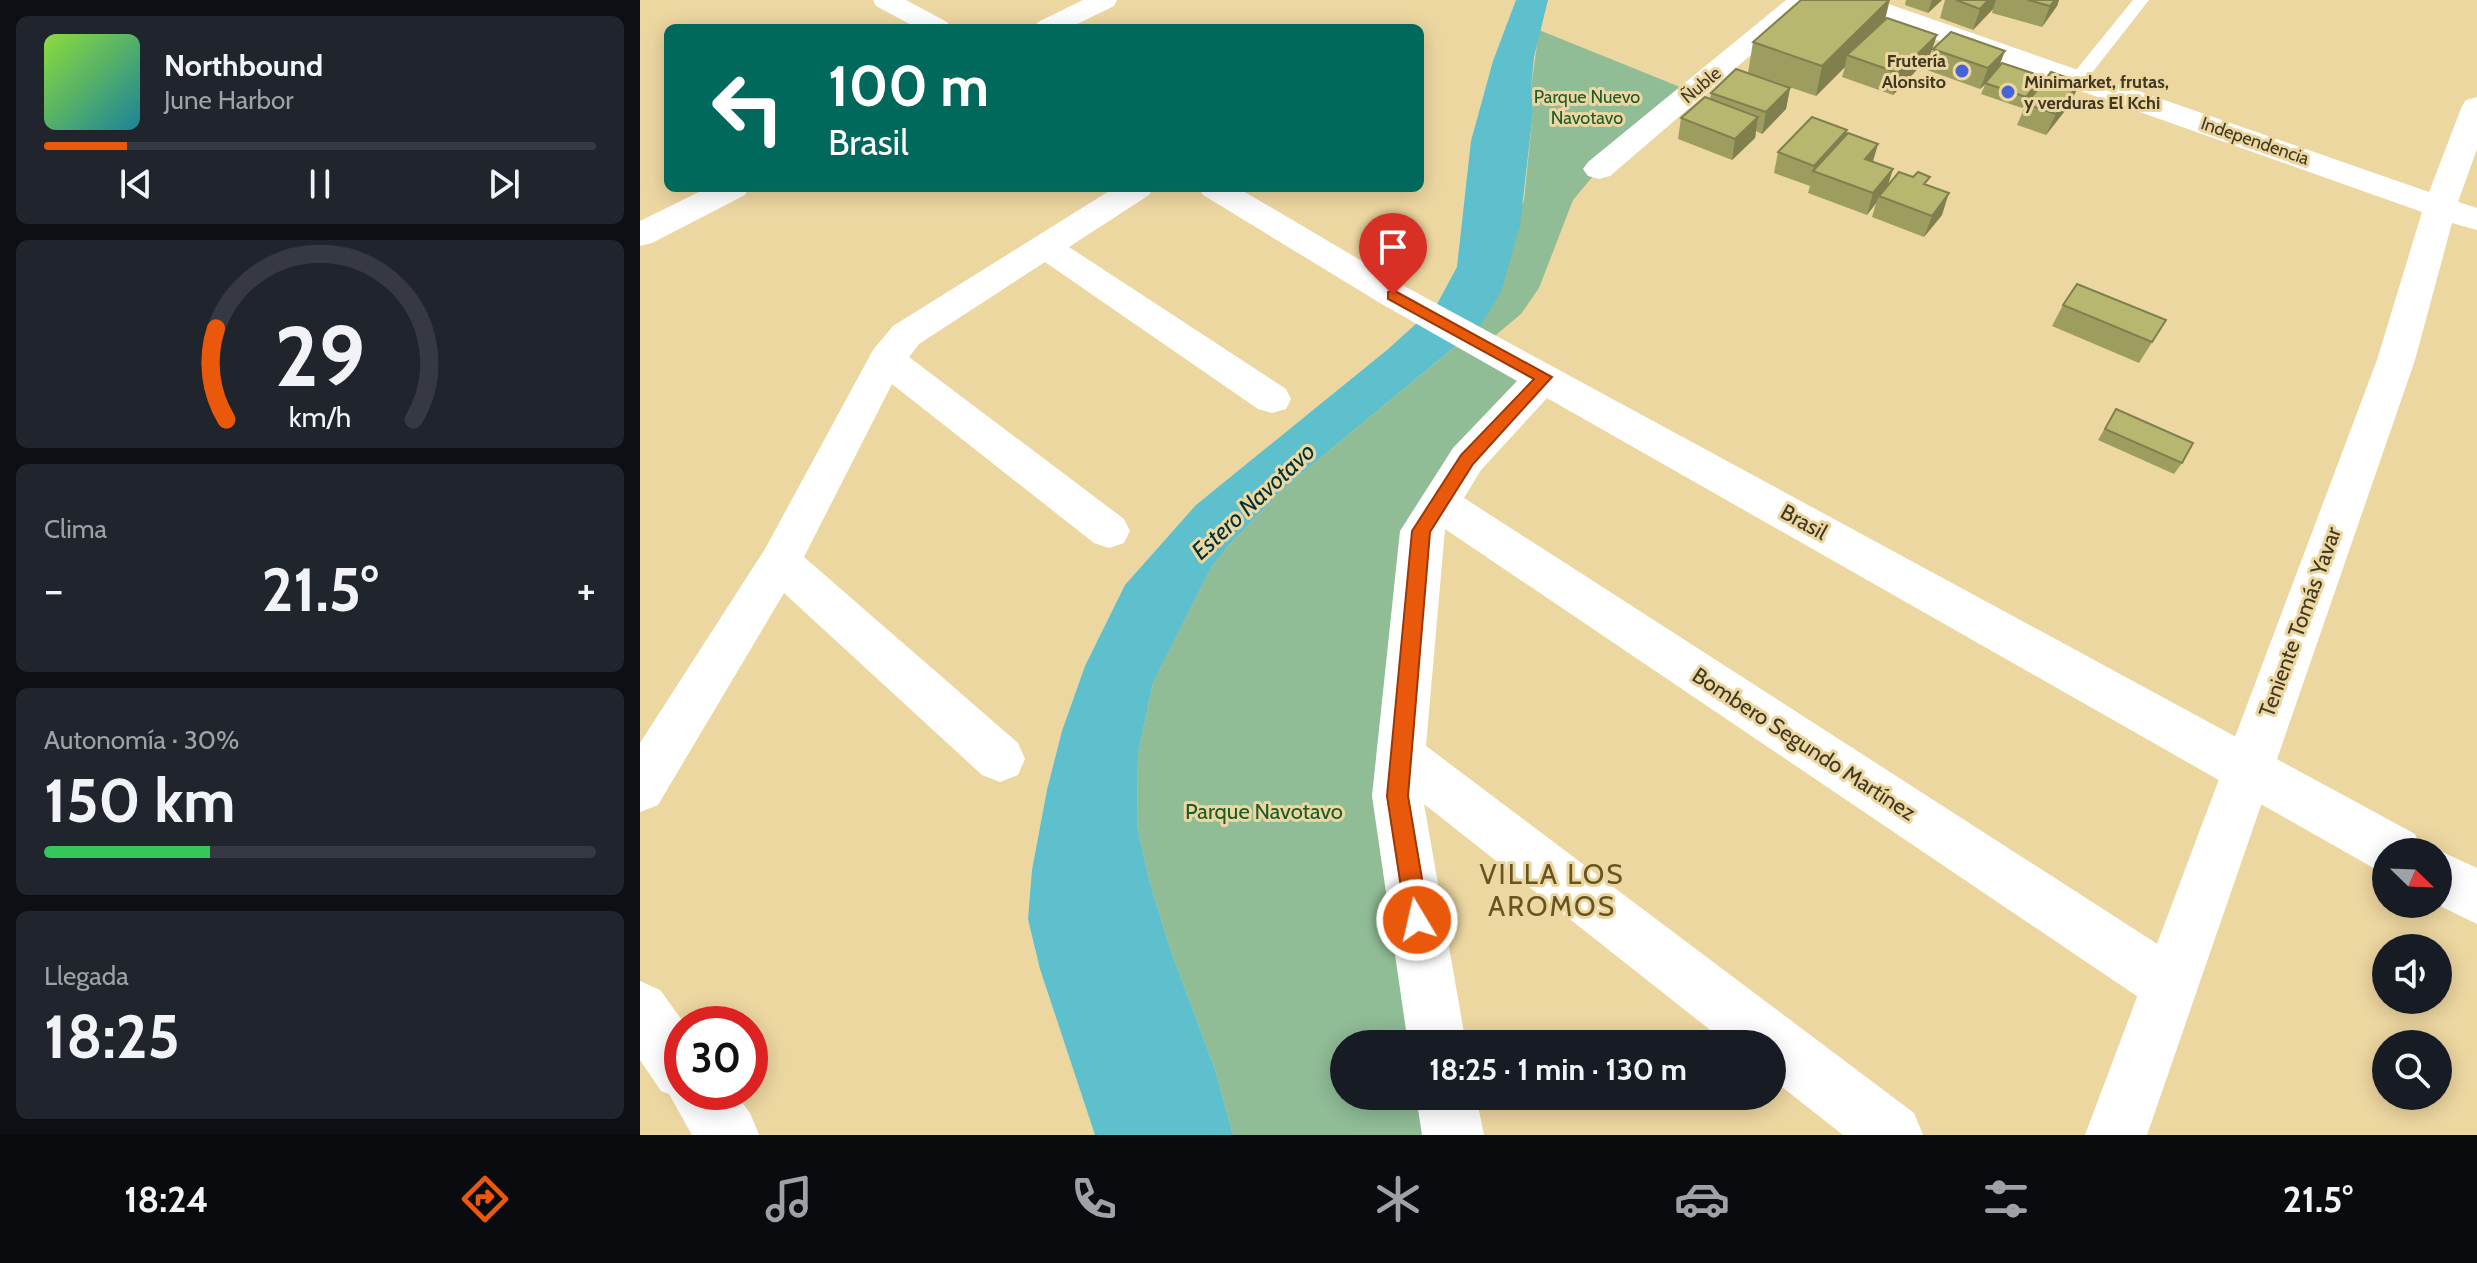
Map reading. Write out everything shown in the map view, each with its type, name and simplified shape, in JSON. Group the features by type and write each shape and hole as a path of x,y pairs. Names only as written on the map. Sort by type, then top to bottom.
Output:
{"street":[{"path":"886,0 930,24"},
{"path":"1056,24 1104,0"},
{"name":"Ñuble","path":"1599,169 1802,0"},
{"name":"Independencia","path":"1851,0 2458,213"},
{"name":"Teniente Tomás Yavar","path":"2116,1135 2396,360 2458,213 2477,106"},
{"path":"640,235 725,192"},
{"path":"640,788 780,562 886,359 906,335 1131,192"},
{"name":"Brasil","path":"1222,192 1476,340 2372,839"},
{"path":"1046,247 1272,399"},
{"path":"886,359 1109,531"},
{"path":"1435,1030 1397,796 1421,531 1467,459 1544,377"},
{"name":"Bombero Segundo Martínez","path":"1438,503 2170,985"},
{"path":"780,562 1000,759"},
{"path":"1402,757 1892,1135"},
{"path":"2452,884 2477,897"},
{"path":"640,1010 664,1044"},
{"path":"711,1110 728,1135"},
{"path":"1449,1110 1453,1135"}],"lane":[{"path":"2078,79 2141,0"}],"green space":[{"name":"Parque Navotavo","path":"1539,30 1690,91 1599,169 1573,200 1539,288 1521,314 1485,344 1532,380 1417,531 1388,793 1428,1030 1330,1030 1330,1110 1442,1110 1446,1135 1233,1135 1215,1069 1171,951 1149,880 1137,824 1138,754 1153,683 1211,568 1227,547 1284,488 1479,327 1524,200 1533,112 1531,88"}],"water":[{"name":"Estero Navotavo","path":"1516,0 1548,0 1534,57 1531,88 1533,112 1520,225 1501,292 1480,326 1284,488 1227,547 1211,568 1153,683 1138,754 1137,824 1149,880 1171,951 1215,1069 1233,1135 1095,1135 1040,969 1028,919 1032,870 1047,790 1062,731 1085,666 1125,585 1196,505 1387,350 1436,306 1457,267 1471,141 1493,61"}],"building":[{"path":"1801,0 1889,0 1822,66 1753,42"},
{"path":"1956,0 1988,0 1980,9"},
{"path":"2028,0 2055,0 2050,6"},
{"path":"1887,18 1937,35 1898,73 1847,55"},
{"path":"1951,32 2005,51 1988,68 1933,49"},
{"path":"2002,63 2035,74 2032,77 2040,80 2026,97 1985,83"},
{"path":"1736,69 1790,88 1766,112 1711,93"},
{"path":"2051,72 2080,82 2056,114 2026,104"},
{"path":"1705,97 1758,117 1735,139 1681,118"},
{"path":"1812,117 1847,130 1814,166 1778,152"},
{"path":"1848,133 1878,144 1865,159 1893,169 1873,193 1813,171"},
{"path":"1899,172 1913,177 1918,172 1930,177 1924,184 1949,193 1932,216 1879,196"},
{"path":"2077,284 2166,320 2152,342 2063,305"},
{"path":"2116,409 2193,443 2182,463 2105,429"}],"place":[{"name":"Frutería Alonsito","path":"1962,71"},
{"name":"Minimarket, frutas, y verduras El Kchi","path":"2008,92"}],"district":[{"name":"VILLA LOS AROMOS","path":"1552,890"}],"route":[{"path":"1393,295 1544,377 1467,459 1421,531 1397,796 1417,920"}],"park label":[{"name":"Parque Nuevo Navotavo","path":"1587,107"}]}
